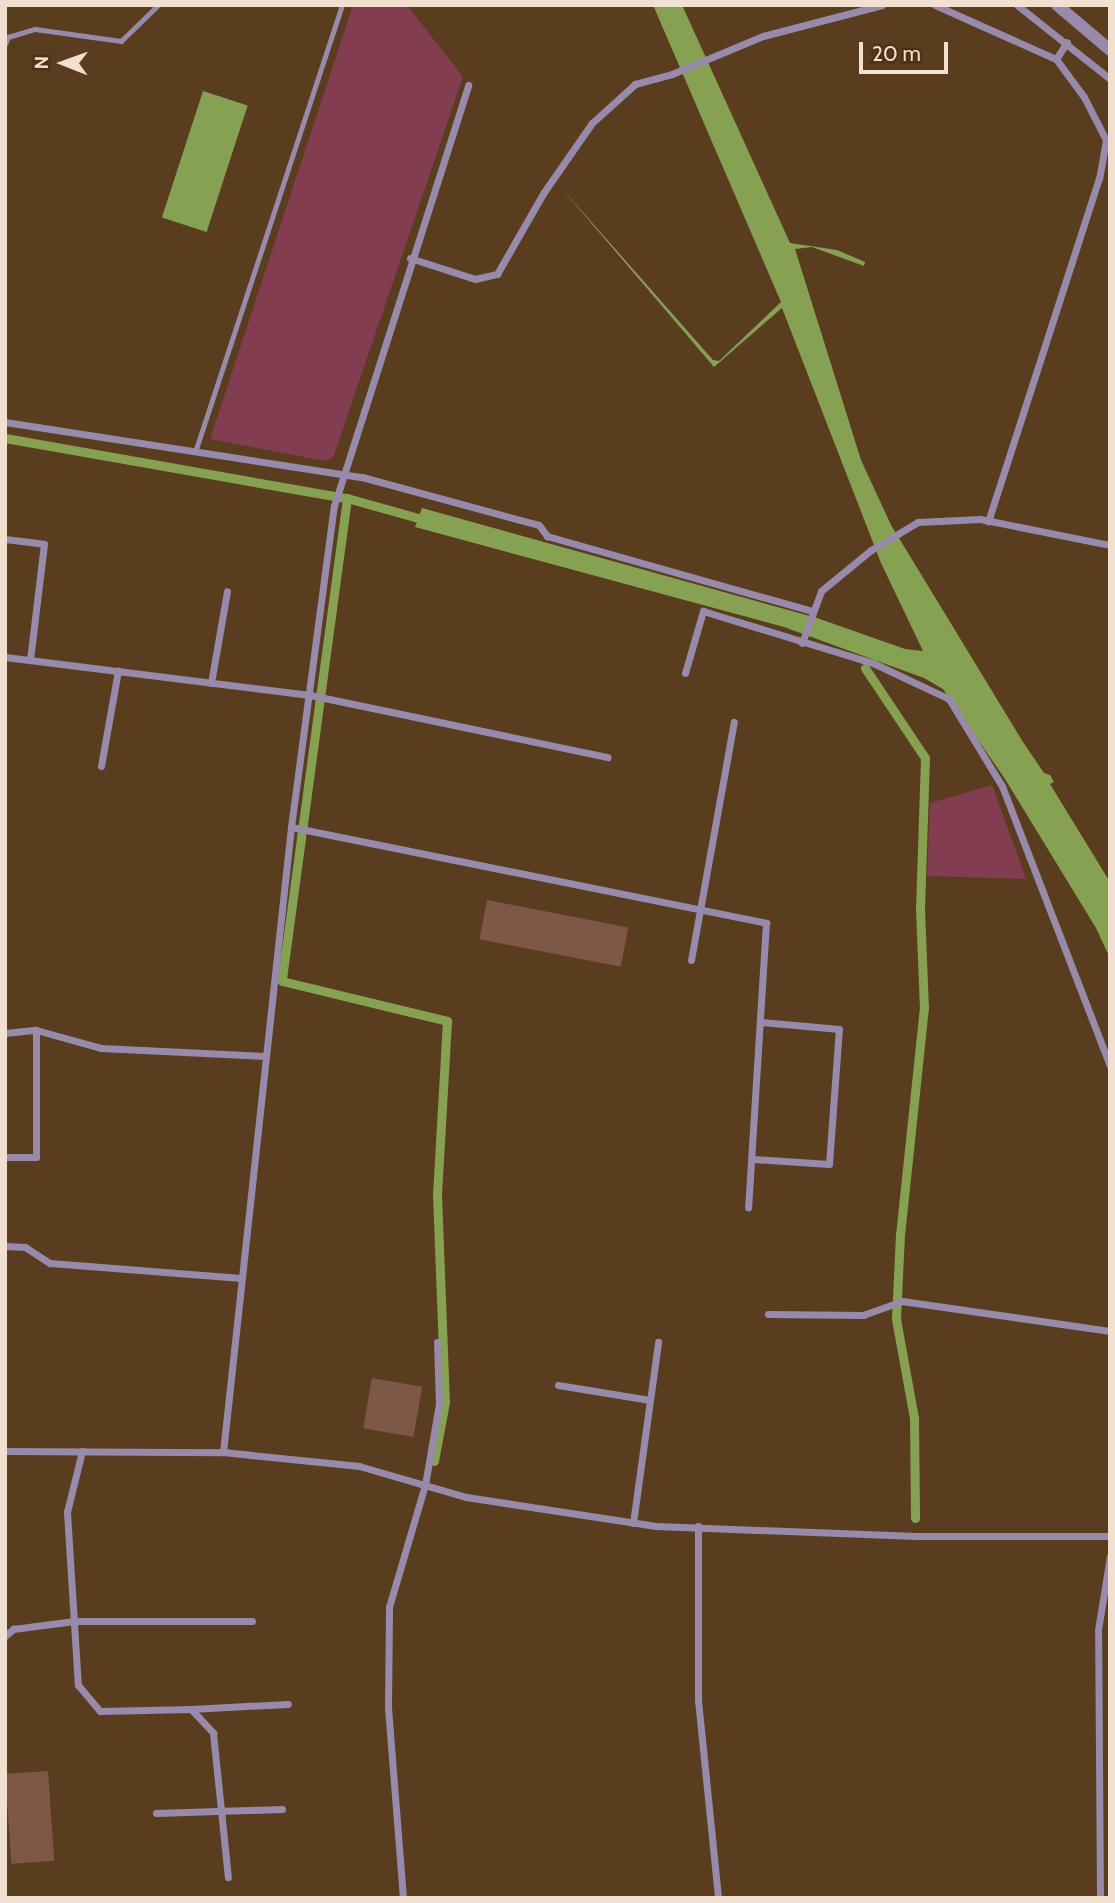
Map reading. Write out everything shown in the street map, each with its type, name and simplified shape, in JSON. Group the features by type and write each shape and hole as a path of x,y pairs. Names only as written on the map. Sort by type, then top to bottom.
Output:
{"street":[{"path":"410,258 475,279 497,274 544,192 592,122 635,84 672,74 763,36 882,5"},
{"path":"935,5 1056,59 1084,97 1107,140 1099,178 988,522"},
{"path":"1017,5 1067,42 1110,79"},
{"path":"1057,5 1110,50"},
{"path":"1056,59 1067,42"},
{"path":"223,1452 264,1056 291,827 317,697 334,506 341,475 410,258 468,85"},
{"path":"5,422 362,477 539,525 547,536 811,613"},
{"path":"803,639 821,591 871,550 918,522 988,522 1110,545"},
{"path":"5,539 44,544 30,660"},
{"path":"211,683 227,591"},
{"path":"685,673 703,611 803,639 873,663 948,699 1002,786 1110,1066"},
{"path":"5,657 317,697 608,757"},
{"path":"101,766 118,671"},
{"path":"691,960 698,909 734,722"},
{"path":"291,827 766,923 748,1207"},
{"path":"752,1159 829,1164 839,1029 760,1022"},
{"path":"5,1033 36,1030 101,1048 264,1056"},
{"path":"5,1157 36,1157 36,1030"},
{"path":"5,1246 25,1247 50,1263 241,1278"},
{"path":"768,1314 863,1315 890,1302 902,1301 1110,1331"},
{"path":"403,1898 388,1707 389,1607 425,1485 439,1405 437,1342"},
{"path":"633,1523 658,1342"},
{"path":"558,1385 650,1401"},
{"path":"5,1451 223,1452 359,1465 466,1497 633,1523 916,1536 1110,1536"},
{"path":"82,1451 67,1512 78,1685 100,1711 288,1704"},
{"path":"698,1526 698,1700 718,1898"},
{"path":"1100,1898 1098,1630 1110,1556"},
{"path":"5,1636 13,1629 74,1621 252,1621"},
{"path":"191,1709 213,1732 228,1877"},
{"path":"156,1813 282,1809"}],"lane":[{"path":"5,44 8,37 35,29 121,41 158,5"},
{"path":"195,452 342,5"}],"shaded area":[{"path":"353,5 407,5 463,77 333,458 325,461 210,439"},
{"path":"653,5 682,5 790,243 837,250 865,262 864,266 812,247 795,249 861,460 891,525 1023,742 1044,773 1050,775 1054,782 1050,784 1110,882 1110,958 1096,928 1005,779 943,689 924,678 784,627 415,527 422,508 817,618 905,649 923,651 881,563 782,308 714,367 558,184 713,360 719,361 781,302"},
{"path":"203,91 248,106 207,232 162,217"},
{"path":"992,785 1026,879 927,876 930,803"}],"building":[{"path":"487,900 628,927 621,967 479,939"},
{"path":"372,1378 422,1387 413,1437 363,1428"},
{"path":"48,1771 54,1861 11,1864 5,1774"}],"waterway":[{"path":"5,438 347,498 429,521"},
{"path":"347,498 282,981 447,1021 437,1195 445,1402 434,1461"},
{"path":"865,668 925,758 920,909 924,1007 900,1234 896,1319 914,1418 915,1518"}]}
